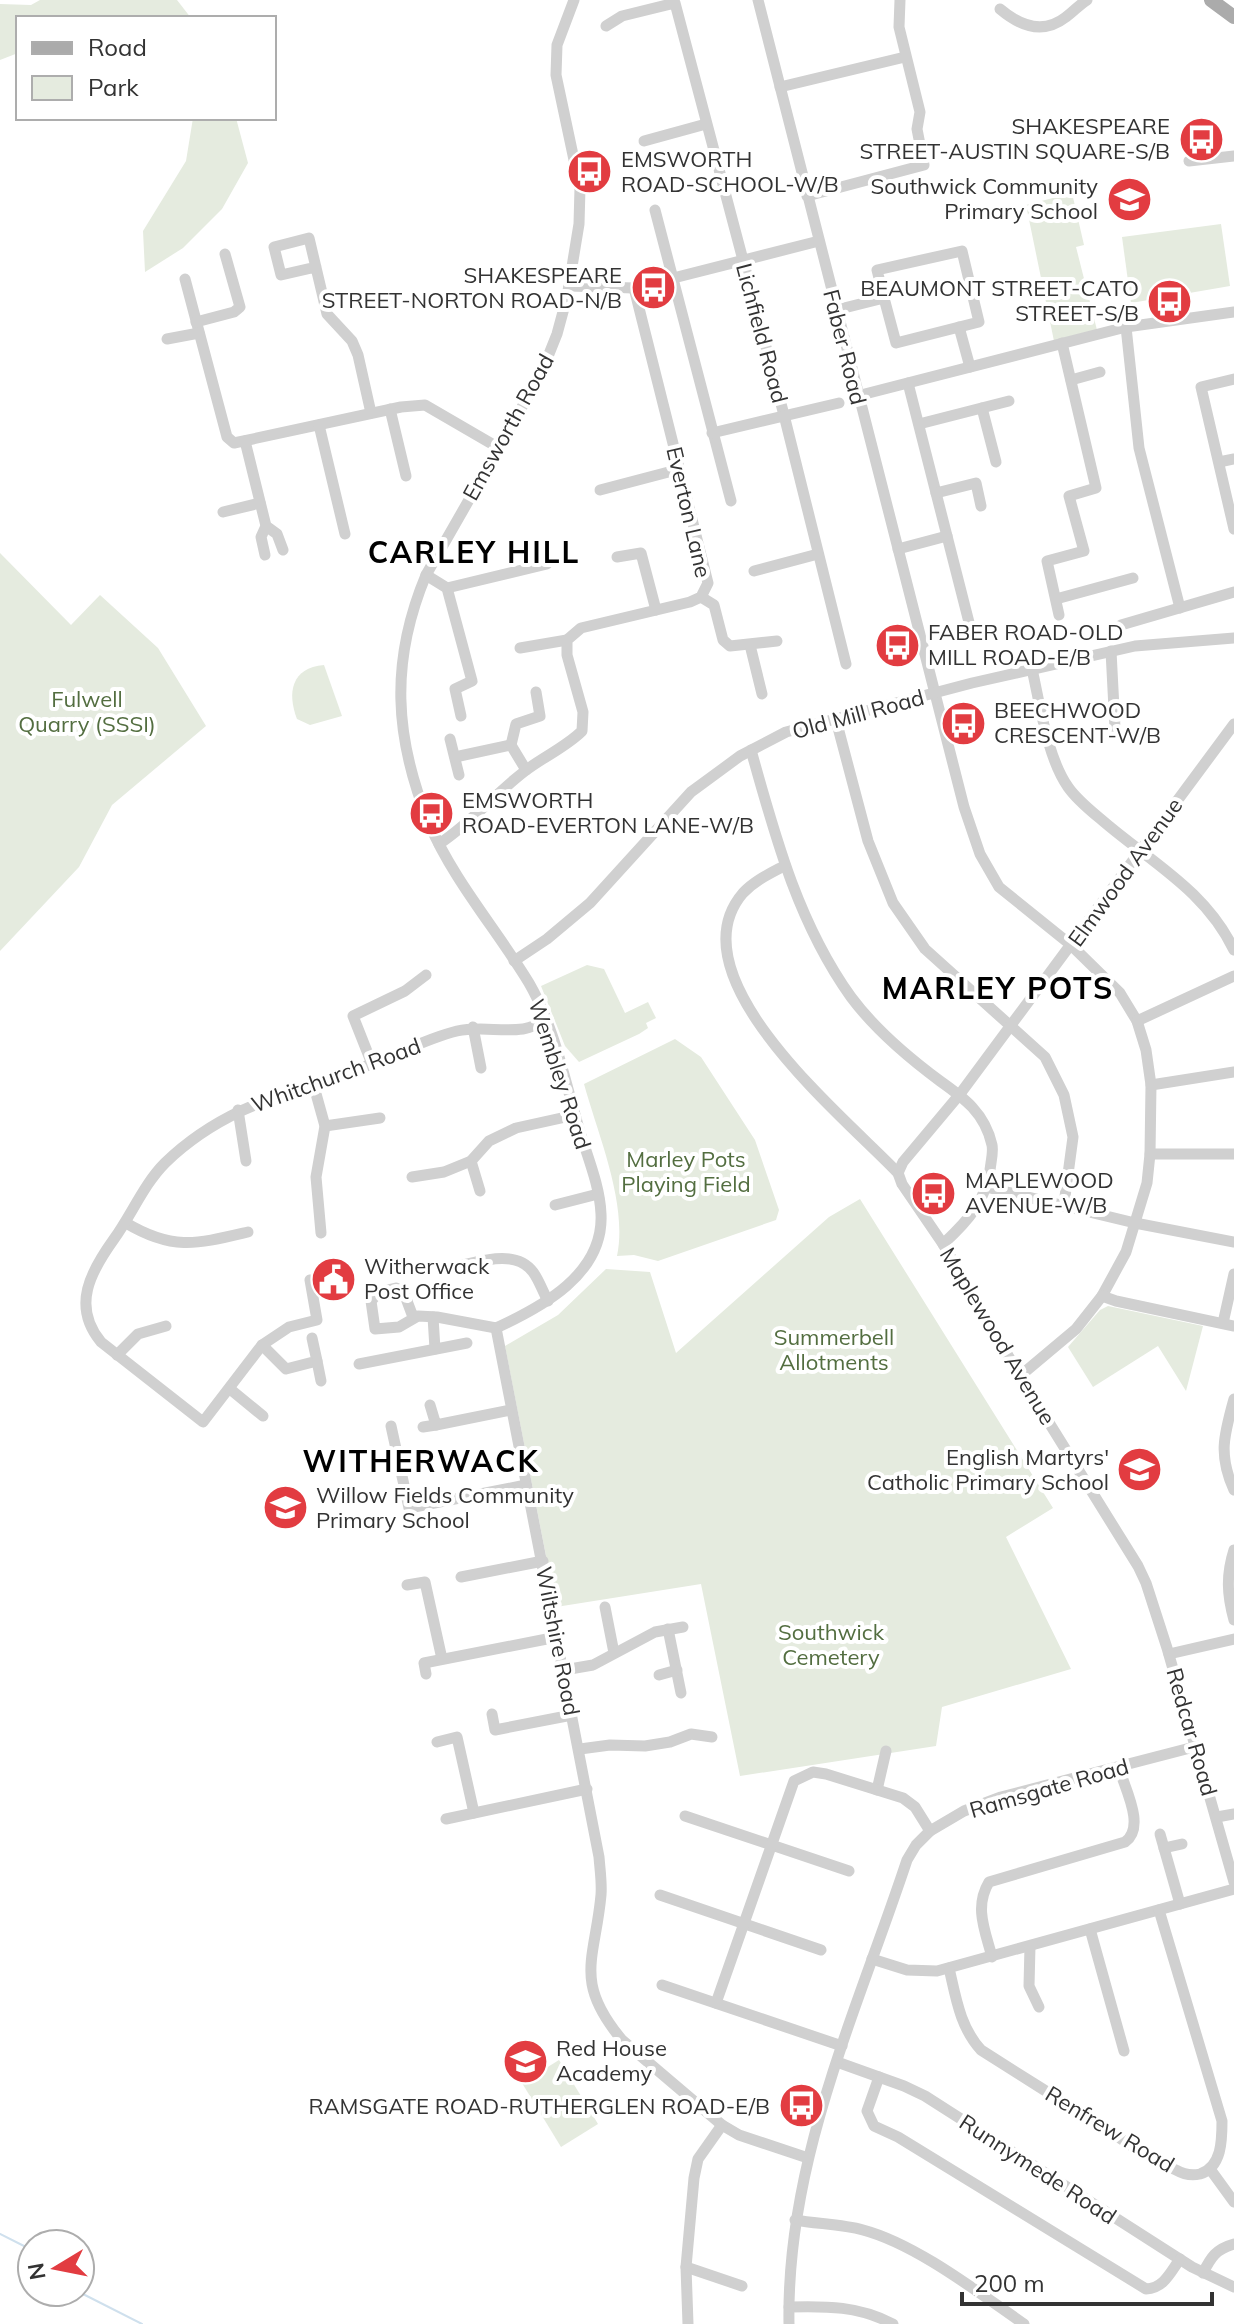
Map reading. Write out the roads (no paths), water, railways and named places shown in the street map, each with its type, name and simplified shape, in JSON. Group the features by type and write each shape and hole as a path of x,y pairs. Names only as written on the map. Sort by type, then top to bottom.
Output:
{"main road":[{"path":"1211,0 1234,17"}],"street":[{"name":"Emsworth Road","path":"401,705 401,656 411,610 426,575 541,374 557,334 569,286 579,224 580,188 556,75 557,45 574,0"},
{"name":"Faber Road","path":"758,0 857,396 964,807 980,854 999,887 1071,945 1120,993 1137,1021 1146,1050 1151,1085 1150,1154 1147,1183 1126,1252 1102,1296 1076,1329 1020,1376"},
{"path":"807,196 924,165 917,129 920,112 899,27 900,0"},
{"path":"1000,9 1019,23 1044,27 1057,24 1087,0"},
{"name":"Lichfield Road","path":"606,26 622,16 675,3 744,260 846,664"},
{"path":"780,87 905,57"},
{"path":"644,141 706,124"},
{"path":"1189,161 1234,156"},
{"path":"655,210 731,501"},
{"path":"569,286 634,288 819,241"},
{"path":"962,251 979,322 896,343 884,298 877,270 962,251"},
{"path":"167,339 240,307 225,254"},
{"path":"316,267 327,314 352,341 358,355 371,413"},
{"path":"185,279 227,437 234,443 390,409 425,405 499,448"},
{"name":"Everton Lane","path":"520,648 567,640 581,628 701,597 708,583 634,288"},
{"path":"836,310 884,298"},
{"path":"857,396 1126,327 1234,312"},
{"path":"959,327 970,367"},
{"path":"1126,327 1139,448 1180,608"},
{"path":"1059,615 1047,561 1084,551 1069,496 1096,488 1062,343"},
{"path":"1071,380 1100,372"},
{"path":"1234,379 1201,387 1234,529"},
{"path":"908,383 973,638"},
{"path":"919,424 1009,401"},
{"path":"712,433 839,403"},
{"path":"982,408 996,462"},
{"path":"390,409 406,476"},
{"path":"319,425 345,534"},
{"path":"245,441 266,526 261,537 265,555"},
{"path":"1219,462 1234,459"},
{"path":"600,490 680,469"},
{"path":"936,493 976,483 981,506"},
{"path":"223,512 260,503"},
{"path":"266,526 277,534 283,550"},
{"path":"898,549 947,536"},
{"path":"617,557 641,553 656,610"},
{"path":"754,571 818,554"},
{"path":"447,588 547,564"},
{"path":"426,575 447,588 472,681 455,689 461,716"},
{"path":"1056,599 1133,578"},
{"path":"1121,625 1234,592"},
{"path":"701,597 714,605 723,640 730,646 777,641"},
{"name":"Old Mill Road","path":"514,961 547,939 590,903 691,792 751,750 786,732 1111,651 1190,640 1234,638"},
{"path":"439,844 461,829 526,770 582,731 583,712 567,655 567,640"},
{"path":"750,645 762,694"},
{"path":"1111,651 1115,728"},
{"path":"1032,669 1051,750 1066,785 1139,853 1203,902 1223,928 1234,950"},
{"path":"526,770 511,745 516,724 540,716 536,692"},
{"name":"Wembley Road","path":"401,705 407,752 420,799 439,844 528,982 546,1021 602,1216 599,1238 577,1276 535,1310 496,1328"},
{"path":"836,720 868,841 893,903 925,949 1045,1057 1064,1095 1073,1137 1064,1204"},
{"name":"Elmwood Avenue","path":"898,1173 903,1162 1012,1025 1234,724"},
{"path":"450,739 459,775"},
{"path":"455,757 511,745"},
{"path":"751,750 784,866 826,956 852,999 878,1027 940,1081 960,1094 981,1117 993,1146 983,1198 969,1220 943,1244"},
{"name":"Maplewood Avenue","path":"784,866 755,882 742,895 729,918 726,953 738,993 762,1028 813,1089 898,1173 1146,1583"},
{"path":"372,1064 353,1016 405,991 426,975"},
{"path":"1137,1021 1234,976"},
{"name":"Whitchurch Road","path":"117,1355 95,1335 85,1310 85,1294 96,1264 164,1164 238,1110 372,1064 448,1033 473,1027 524,1029 546,1021"},
{"path":"473,1027 481,1068"},
{"path":"1151,1085 1234,1072"},
{"path":"313,1083 325,1126 316,1177 321,1233"},
{"path":"238,1110 246,1161"},
{"path":"412,1177 444,1172 471,1161 489,1141 516,1128 575,1115"},
{"path":"325,1126 380,1118"},
{"path":"1150,1154 1234,1154"},
{"path":"471,1161 480,1191"},
{"path":"986,1187 1135,1223 1234,1242"},
{"path":"555,1205 598,1194"},
{"path":"126,1223 145,1235 168,1242 200,1242 248,1232"},
{"path":"459,1266 494,1258 520,1261 532,1271 548,1301"},
{"path":"1102,1296 1228,1324 1234,1274"},
{"path":"166,1326 138,1334 117,1355 203,1422 262,1345 289,1327 317,1320 310,1280"},
{"path":"413,1317 433,1317 496,1328"},
{"path":"433,1317 435,1349"},
{"name":"Wiltshire Road","path":"496,1328 599,1857 601,1893 591,1949 590,1975 594,1997 622,2040 722,2125 739,2135 808,2158"},
{"path":"312,1338 321,1381"},
{"path":"359,1364 467,1343"},
{"path":"262,1345 286,1369 317,1361"},
{"path":"230,1389 263,1416"},
{"path":"1234,1399 1224,1468 1234,1490"},
{"path":"430,1405 436,1425"},
{"path":"423,1427 511,1410"},
{"path":"391,1426 409,1508 526,1485"},
{"path":"1234,1550 1226,1589 1234,1620"},
{"path":"461,1577 543,1561"},
{"path":"407,1585 425,1582 442,1659"},
{"name":"Redcar Road","path":"1146,1583 1234,1882"},
{"path":"605,1607 614,1653"},
{"path":"564,1670 593,1665 655,1632 683,1627"},
{"path":"668,1629 681,1693"},
{"path":"426,1674 424,1663 557,1637"},
{"path":"1169,1654 1234,1639"},
{"path":"659,1675 677,1670"},
{"path":"492,1714 495,1730 572,1715"},
{"path":"580,1749 610,1745 645,1746 670,1742 691,1734 712,1737"},
{"path":"437,1742 457,1737 474,1813"},
{"name":"Ramsgate Road","path":"789,2324 795,2220 808,2158 872,1959 907,1860 916,1845 930,1831 964,1811 1001,1797 1194,1747"},
{"path":"877,1790 886,1751"},
{"path":"992,1957 980,1915 980,1902 989,1882 1125,1842 1132,1837 1135,1830 1132,1811 1119,1768"},
{"path":"716,2003 794,1781 813,1772 826,1774 903,1798 915,1807 930,1831"},
{"path":"446,1819 587,1789"},
{"path":"1217,1817 1234,1814"},
{"path":"685,1816 849,1871"},
{"path":"1160,1834 1180,1904"},
{"path":"1164,1848 1182,1844"},
{"path":"872,1959 923,1972 949,1968 1234,1889"},
{"path":"660,1895 821,1950"},
{"path":"1159,1910 1222,2121 1223,2141 1210,2169 1234,2202"},
{"path":"1090,1929 1124,2051"},
{"path":"1030,1946 1029,1986 1039,2007"},
{"name":"Renfrew Road","path":"949,1968 962,2020 970,2038 981,2050 1173,2170 1198,2174 1210,2169"},
{"path":"662,1985 842,2046"},
{"name":"Runnymede Road","path":"835,2068 879,2077 925,2096 1180,2259 1234,2287"},
{"path":"879,2077 867,2111 874,2126 898,2137 1146,2289 1155,2289 1163,2284 1180,2259"},
{"path":"688,2324 688,2231 698,2159 722,2125"},
{"path":"795,2220 862,2230 890,2240 1024,2324"},
{"path":"1203,2273 1212,2256 1221,2248 1234,2244"},
{"path":"686,2267 742,2286"},
{"path":"789,2307 854,2309 873,2313 893,2324"}],"waterway":[{"path":"0,2234 16,2242"},
{"path":"96,2301 142,2324"}],"place":[{"name":"SHAKESPEARE STREET-AUSTIN SQUARE-S/B","path":"1201,139"},
{"name":"EMSWORTH ROAD-SCHOOL-W/B","path":"590,172"},
{"name":"Southwick Community Primary School","path":"1129,199"},
{"name":"SHAKESPEARE STREET-NORTON ROAD-N/B","path":"653,288"},
{"name":"BEAUMONT STREET-CATO STREET-S/B","path":"1170,301"},
{"name":"FABER ROAD-OLD MILL ROAD-E/B","path":"897,645"},
{"name":"BEECHWOOD CRESCENT-W/B","path":"963,723"},
{"name":"EMSWORTH ROAD-EVERTON LANE-W/B","path":"431,813"},
{"name":"MAPLEWOOD AVENUE-W/B","path":"934,1193"},
{"name":"Witherwack Post Office","path":"333,1279"},
{"name":"English Martyrs' Catholic Primary School","path":"1140,1470"},
{"name":"Willow Fields Community Primary School","path":"285,1508"},
{"name":"Red House Academy","path":"525,2061"},
{"name":"RAMSGATE ROAD-RUTHERGLEN ROAD-E/B","path":"801,2106"}],"district":[{"name":"CARLEY HILL","path":"474,553"},
{"name":"MARLEY POTS","path":"998,989"},
{"name":"WITHERWACK","path":"421,1462"}],"park label":[{"name":"Fulwell Quarry (SSSI)","path":"87,712"},
{"name":"Marley Pots Playing Field","path":"686,1172"},
{"name":"Summerbell Allotments","path":"834,1350"},
{"name":"Southwick Cemetery","path":"831,1644"}]}
